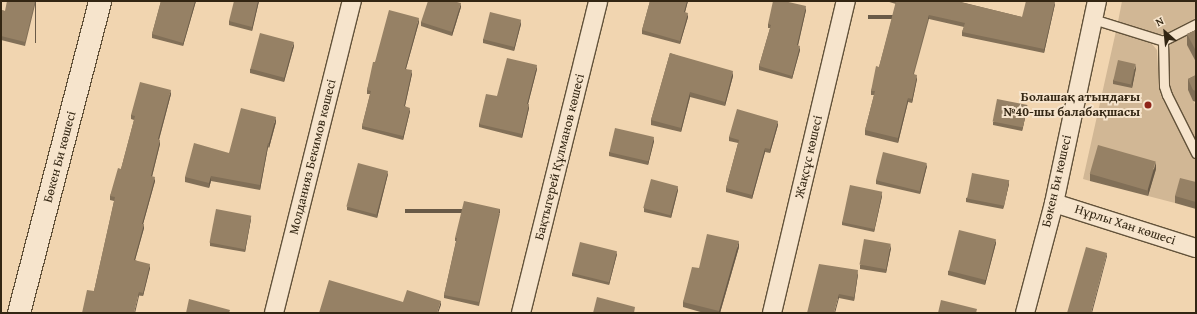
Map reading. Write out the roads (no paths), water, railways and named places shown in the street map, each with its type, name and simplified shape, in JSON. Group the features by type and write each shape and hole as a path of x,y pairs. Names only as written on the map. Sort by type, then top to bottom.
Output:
{"street":[{"name":"Бөкен Би көшесі","path":"19,313 100,1"},
{"name":"Молданияз Бекимов көшесі","path":"274,313 352,1"},
{"name":"Бақтыгерей Құлманов көшесі","path":"521,313 598,1"},
{"name":"Жақсұс көшесі","path":"772,313 846,1"},
{"name":"Бөкен Би көшесі","path":"1024,313 1054,203 1097,1"},
{"name":"Нұрлы Хан көшесі","path":"1054,203 1196,248"}],"lane":[{"path":"1093,19 1163,41 1196,24"},
{"path":"1163,41 1164,86 1196,153"}],"place":[{"name":"Болашақ атындағы №40-шы балабақшасы","path":"1148,105"}]}
